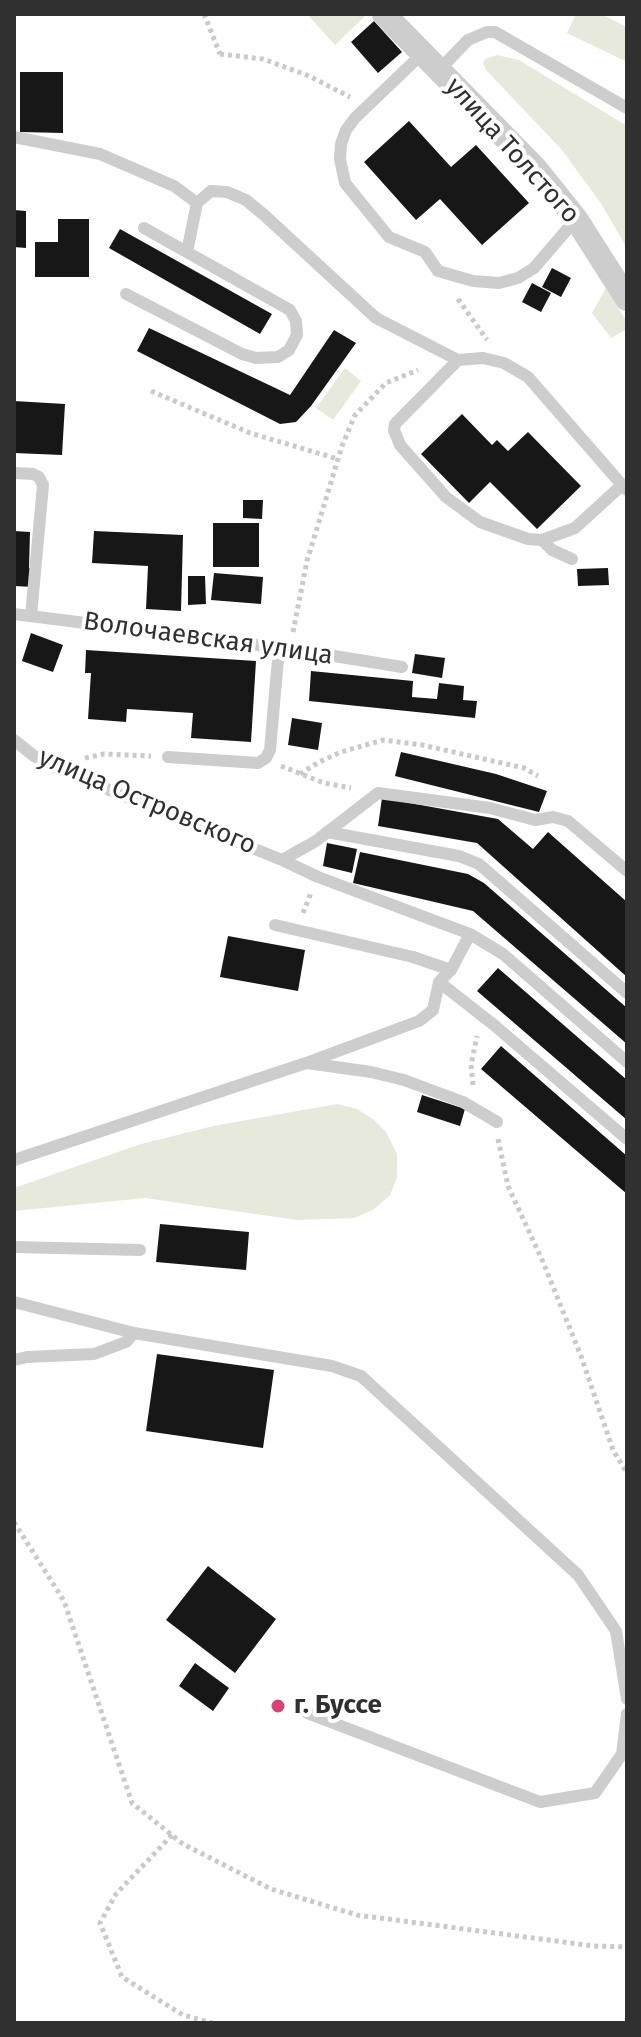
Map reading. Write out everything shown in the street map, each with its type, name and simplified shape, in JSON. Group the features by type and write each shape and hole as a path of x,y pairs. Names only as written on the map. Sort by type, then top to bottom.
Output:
{"street":[{"name":"улица Толстого","path":"384,14 536,169 576,219 627,299"}],"lane":[{"path":"576,219 534,268 518,278 499,283 486,282 438,271 425,252 389,237 363,209 345,183 340,159 346,130 369,105 432,61 487,32 495,32 627,108"},
{"path":"14,137 100,154 174,186 197,203"},
{"path":"187,252 197,203 211,191 227,192 246,200 376,318 458,360 483,358 504,363 528,377 624,487 575,528 542,540 528,539 480,522 446,497 396,438 394,430 397,419 458,360"},
{"path":"126,294 242,354 269,359 278,357 289,350 297,335 296,321 290,310 144,228"},
{"path":"14,473 33,474 39,477 43,485 31,616"},
{"path":"542,540 552,550 572,559"},
{"name":"Волочаевская улица","path":"14,614 285,648 402,667"},
{"path":"168,757 258,763 266,758 270,750 285,648"},
{"name":"улица Островского","path":"14,740 53,767 318,877 470,934 503,954 627,1062"},
{"path":"282,860 327,832 378,793 490,808 535,820 553,817 568,821 627,871"},
{"path":"327,832 459,856 479,864 627,993"},
{"path":"275,925 399,954 451,970"},
{"path":"14,1160 306,1063 419,1021 433,1010 439,982 451,970 470,934"},
{"path":"439,982 627,1139"},
{"path":"306,1063 404,1080 463,1102 493,1120"},
{"path":"14,1247 140,1250"},
{"path":"14,1302 134,1333 332,1366 361,1376 578,1575 616,1631 627,1699"},
{"path":"14,1360 94,1354 126,1342 134,1333"},
{"path":"307,1713 540,1802 595,1793 622,1754 627,1714"}],"path":[{"path":"204,14 220,55 274,63 369,105"},
{"path":"438,271 504,363"},
{"path":"285,648 338,459 355,415 378,388 405,373 458,360"},
{"path":"151,391 250,433 338,459"},
{"path":"300,774 341,752 383,740 422,745 524,768 538,776"},
{"path":"53,767 104,754 168,757"},
{"path":"266,758 324,783 378,793"},
{"path":"483,1016 472,1054 471,1077 493,1120 508,1186 554,1289 613,1450 627,1473"},
{"path":"14,1522 64,1601 132,1803 183,1844 271,1889 357,1915 579,1944 627,1947"},
{"path":"172,1835 116,1894 100,1923 122,1977 183,2015 212,2023"}],"shaded area":[{"path":"307,14 365,14 366,15 335,45"},
{"path":"576,14 601,14 627,27 627,62 567,33"},
{"path":"497,55 519,60 627,126 627,248 600,202 562,150 486,70 485,59"},
{"path":"606,288 627,322 627,329 611,338 592,313"},
{"path":"345,368 361,381 333,420 316,408"},
{"path":"337,1104 357,1109 374,1120 386,1132 397,1154 397,1178 390,1195 373,1210 354,1218 297,1220 145,1198 14,1211 14,1188 141,1144 213,1126"}],"building":[{"path":"374,21 402,52 378,73 351,42"},
{"path":"20,72 63,72 63,133 20,132"},
{"path":"409,121 451,167 476,145 529,203 482,245 440,199 416,220 364,162"},
{"path":"14,210 26,211 26,248 14,247"},
{"path":"58,219 89,219 89,277 35,277 35,242 58,242"},
{"path":"120,229 272,314 260,334 109,248"},
{"path":"552,268 571,278 561,297 542,287"},
{"path":"532,283 551,293 541,312 522,302"},
{"path":"149,328 290,395 334,330 356,343 296,422 280,424 137,351"},
{"path":"14,401 65,404 62,455 14,453"},
{"path":"462,414 492,445 497,440 508,451 528,432 581,486 537,529 490,482 469,503 421,454"},
{"path":"243,500 263,500 262,519 243,518"},
{"path":"213,523 259,523 259,567 213,567"},
{"path":"14,531 30,532 29,568 35,568 34,587 14,586"},
{"path":"94,531 183,535 181,611 146,609 148,566 92,563"},
{"path":"608,568 609,585 578,586 577,569"},
{"path":"214,573 263,577 261,604 211,600"},
{"path":"188,576 205,576 206,604 188,605"},
{"path":"31,633 63,645 53,672 22,661"},
{"path":"86,650 256,661 251,742 191,738 193,713 127,709 126,722 88,719 91,673 85,673"},
{"path":"415,654 445,658 442,678 412,673"},
{"path":"311,671 413,681 412,697 437,699 439,683 464,686 463,700 477,701 475,718 309,701"},
{"path":"292,718 322,723 318,750 288,745"},
{"path":"401,752 496,774 547,791 539,812 395,776"},
{"path":"382,798 498,819 533,849 548,832 627,902 627,977 477,843 378,826"},
{"path":"327,843 357,849 352,873 323,866"},
{"path":"360,852 468,874 484,883 627,1008 627,1044 473,911 353,883"},
{"path":"228,936 305,950 298,991 220,977"},
{"path":"498,968 627,1080 627,1120 477,991"},
{"path":"501,1046 627,1156 627,1194 481,1069"},
{"path":"422,1095 465,1109 460,1126 417,1112"},
{"path":"160,1224 249,1232 246,1270 156,1262"},
{"path":"157,1354 274,1370 263,1448 146,1431"},
{"path":"208,1566 276,1619 235,1673 166,1620"},
{"path":"195,1663 229,1688 213,1711 179,1686"}],"place":[{"name":"г. Буссе","path":"278,1706"}]}
